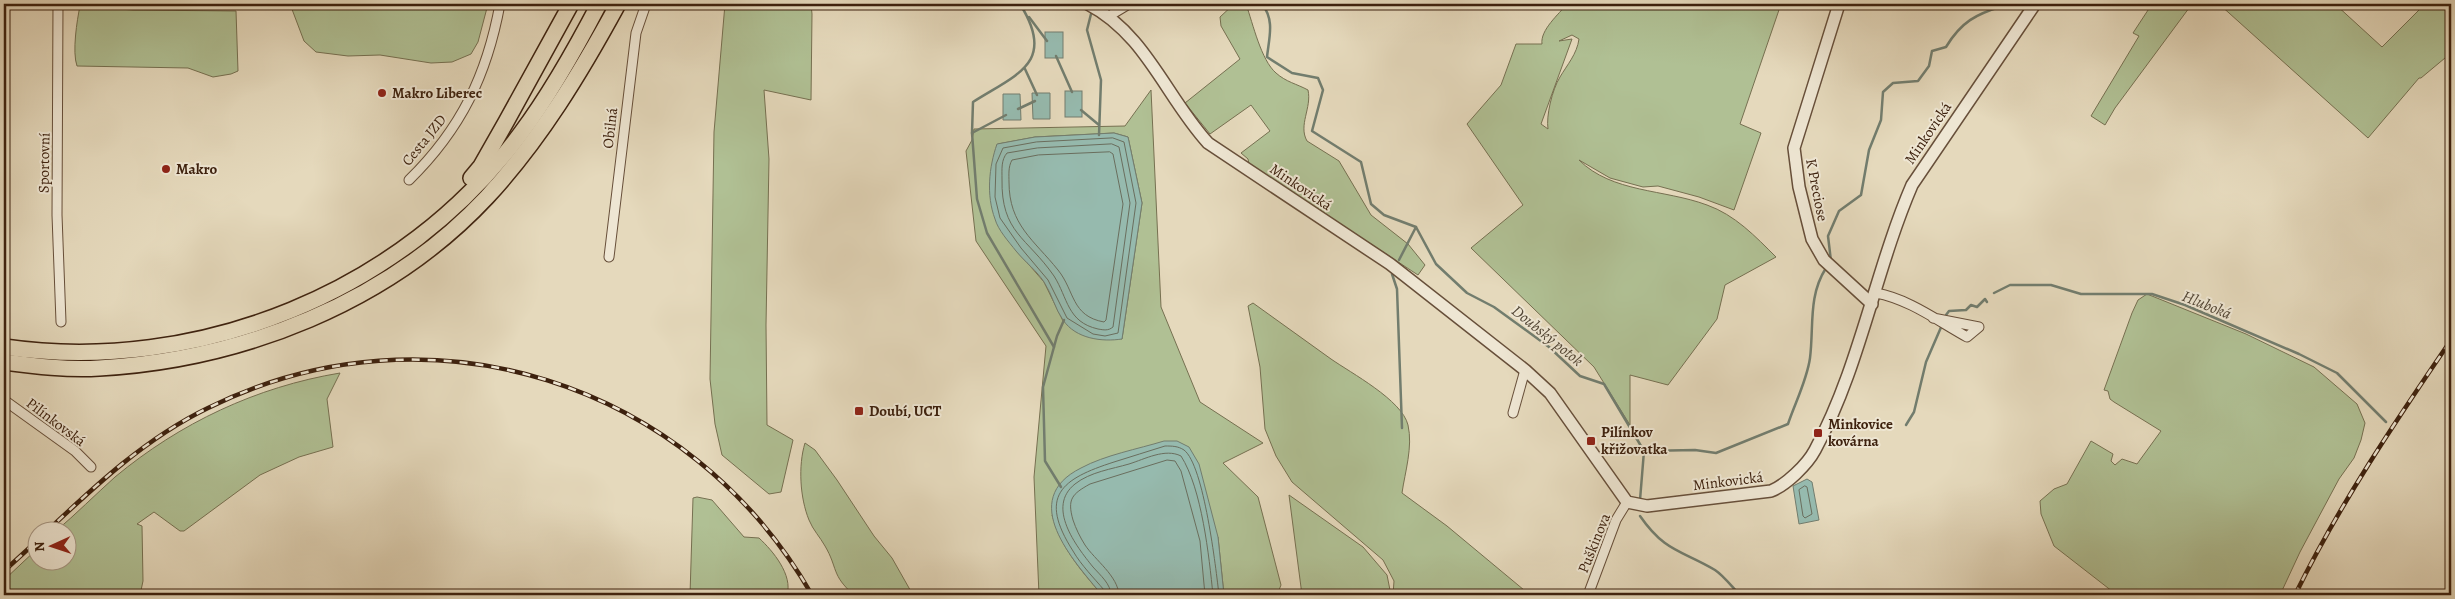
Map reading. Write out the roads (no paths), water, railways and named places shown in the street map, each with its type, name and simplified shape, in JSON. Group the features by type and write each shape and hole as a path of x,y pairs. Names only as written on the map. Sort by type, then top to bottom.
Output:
{"highway":[{"path":"415,240 480,166 571,4"},
{"path":"4,347 57,353 167,345 223,334 306,305 348,284 415,240 476,186 521,134 560,73 600,4"},
{"path":"4,362 64,368 98,368 148,364 193,357 255,340 310,320 355,298 422,254 486,198 533,142 574,81 618,4"}],"street":[{"name":"Sportovní","path":"58,4 57,215 61,322"},
{"name":"Cesta JZD","path":"409,180 447,137 476,88 490,50 500,4"},
{"name":"Obilná","path":"609,257 636,33 646,4"},
{"name":"Minkovická","path":"1088,4 1109,16 1146,53 1195,128 1208,143 1390,264 1526,370 1550,393 1627,502 1647,506 1771,491 1779,488 1815,452 1861,340 1901,214 1917,175 2035,4"},
{"path":"1109,16 1129,4"},
{"name":"K Preciose","path":"1839,4 1794,148 1799,187 1812,239 1824,260 1833,269 1874,299"},
{"path":"1874,299 1901,299 1933,318"},
{"path":"1513,413 1526,370"},
{"name":"Pilínkovská","path":"4,400 75,451 91,467"},
{"name":"Puškinova","path":"1588,595 1616,520 1627,502"}],"water":[{"path":"1045,32 1063,32 1063,58 1045,58"},
{"path":"1065,91 1082,91 1082,117 1065,117"},
{"path":"1032,93 1050,93 1050,119 1033,119"},
{"path":"1003,94 1020,94 1021,120 1003,120"},
{"path":"1114,133 1128,137 1142,203 1122,339 1106,340 1082,335 1068,326 1063,320 1044,282 1016,251 996,223 990,200 990,181 992,162 997,144 1035,137"},
{"path":"1164,441 1177,441 1189,447 1199,464 1218,537 1224,595 1102,595 1077,565 1057,530 1052,513 1053,496 1062,481 1090,463"},
{"path":"1807,479 1812,482 1819,520 1799,524 1793,486"}],"waterway":[{"path":"1020,4 1030,24 1034,40 1033,54 1027,65 1017,74 973,102 972,133 977,199 987,233 1054,347"},
{"name":"Doubský potok","path":"1262,4 1269,16 1270,23 1267,57 1292,73 1318,78 1323,90 1312,131 1361,162 1371,204 1384,215 1416,227 1436,264 1467,293 1494,307 1549,347 1580,376 1604,384 1644,451 1695,450 1716,453 1788,424 1804,383 1810,358 1816,289 1826,268"},
{"name":"Doubský potok","path":"1831,261 1828,236 1839,211 1861,195 1869,150 1881,120 1883,92 1893,83 1918,81 1929,66 1932,51 1946,47 1957,31 1970,20 2005,4"},
{"path":"1091,14 1087,30 1101,80 1099,135"},
{"path":"1029,17 1047,41"},
{"path":"1056,56 1072,92"},
{"path":"1025,69 1037,95"},
{"path":"1018,109 1035,101"},
{"path":"1081,110 1099,125"},
{"path":"972,133 1006,115"},
{"path":"1399,260 1416,227"},
{"path":"1392,274 1397,289 1402,428"},
{"name":"Hluboká","path":"1994,293 2010,285 2051,285 2081,294 2152,294 2185,305 2299,354 2337,373 2386,422"},
{"name":"Hluboká","path":"1946,315 1949,311 1966,310 1971,305 1977,307 1985,299 1987,302"},
{"path":"1061,487 1045,461 1043,387 1057,336 1064,320"},
{"name":"Hluboká","path":"1906,425 1914,412 1926,362 1942,325"},
{"path":"1640,500 1644,451"},
{"path":"1640,516 1657,537 1674,549 1715,570 1740,595"}],"railway":[{"path":"2295,595 2349,496 2451,340"},
{"path":"57,522 103,480 143,448 185,420 208,408 293,376 379,361 464,363 548,380 626,413 697,460 760,521 812,595"},
{"path":"4,571 28,549"}],"place":[{"name":"Makro Liberec","path":"382,93"},
{"name":"Makro","path":"166,169"},
{"name":"Doubí, UCT","path":"859,411"},
{"name":"Minkovice kovárna","path":"1818,433"},
{"name":"Pilínkov křižovatka","path":"1591,441"}]}
